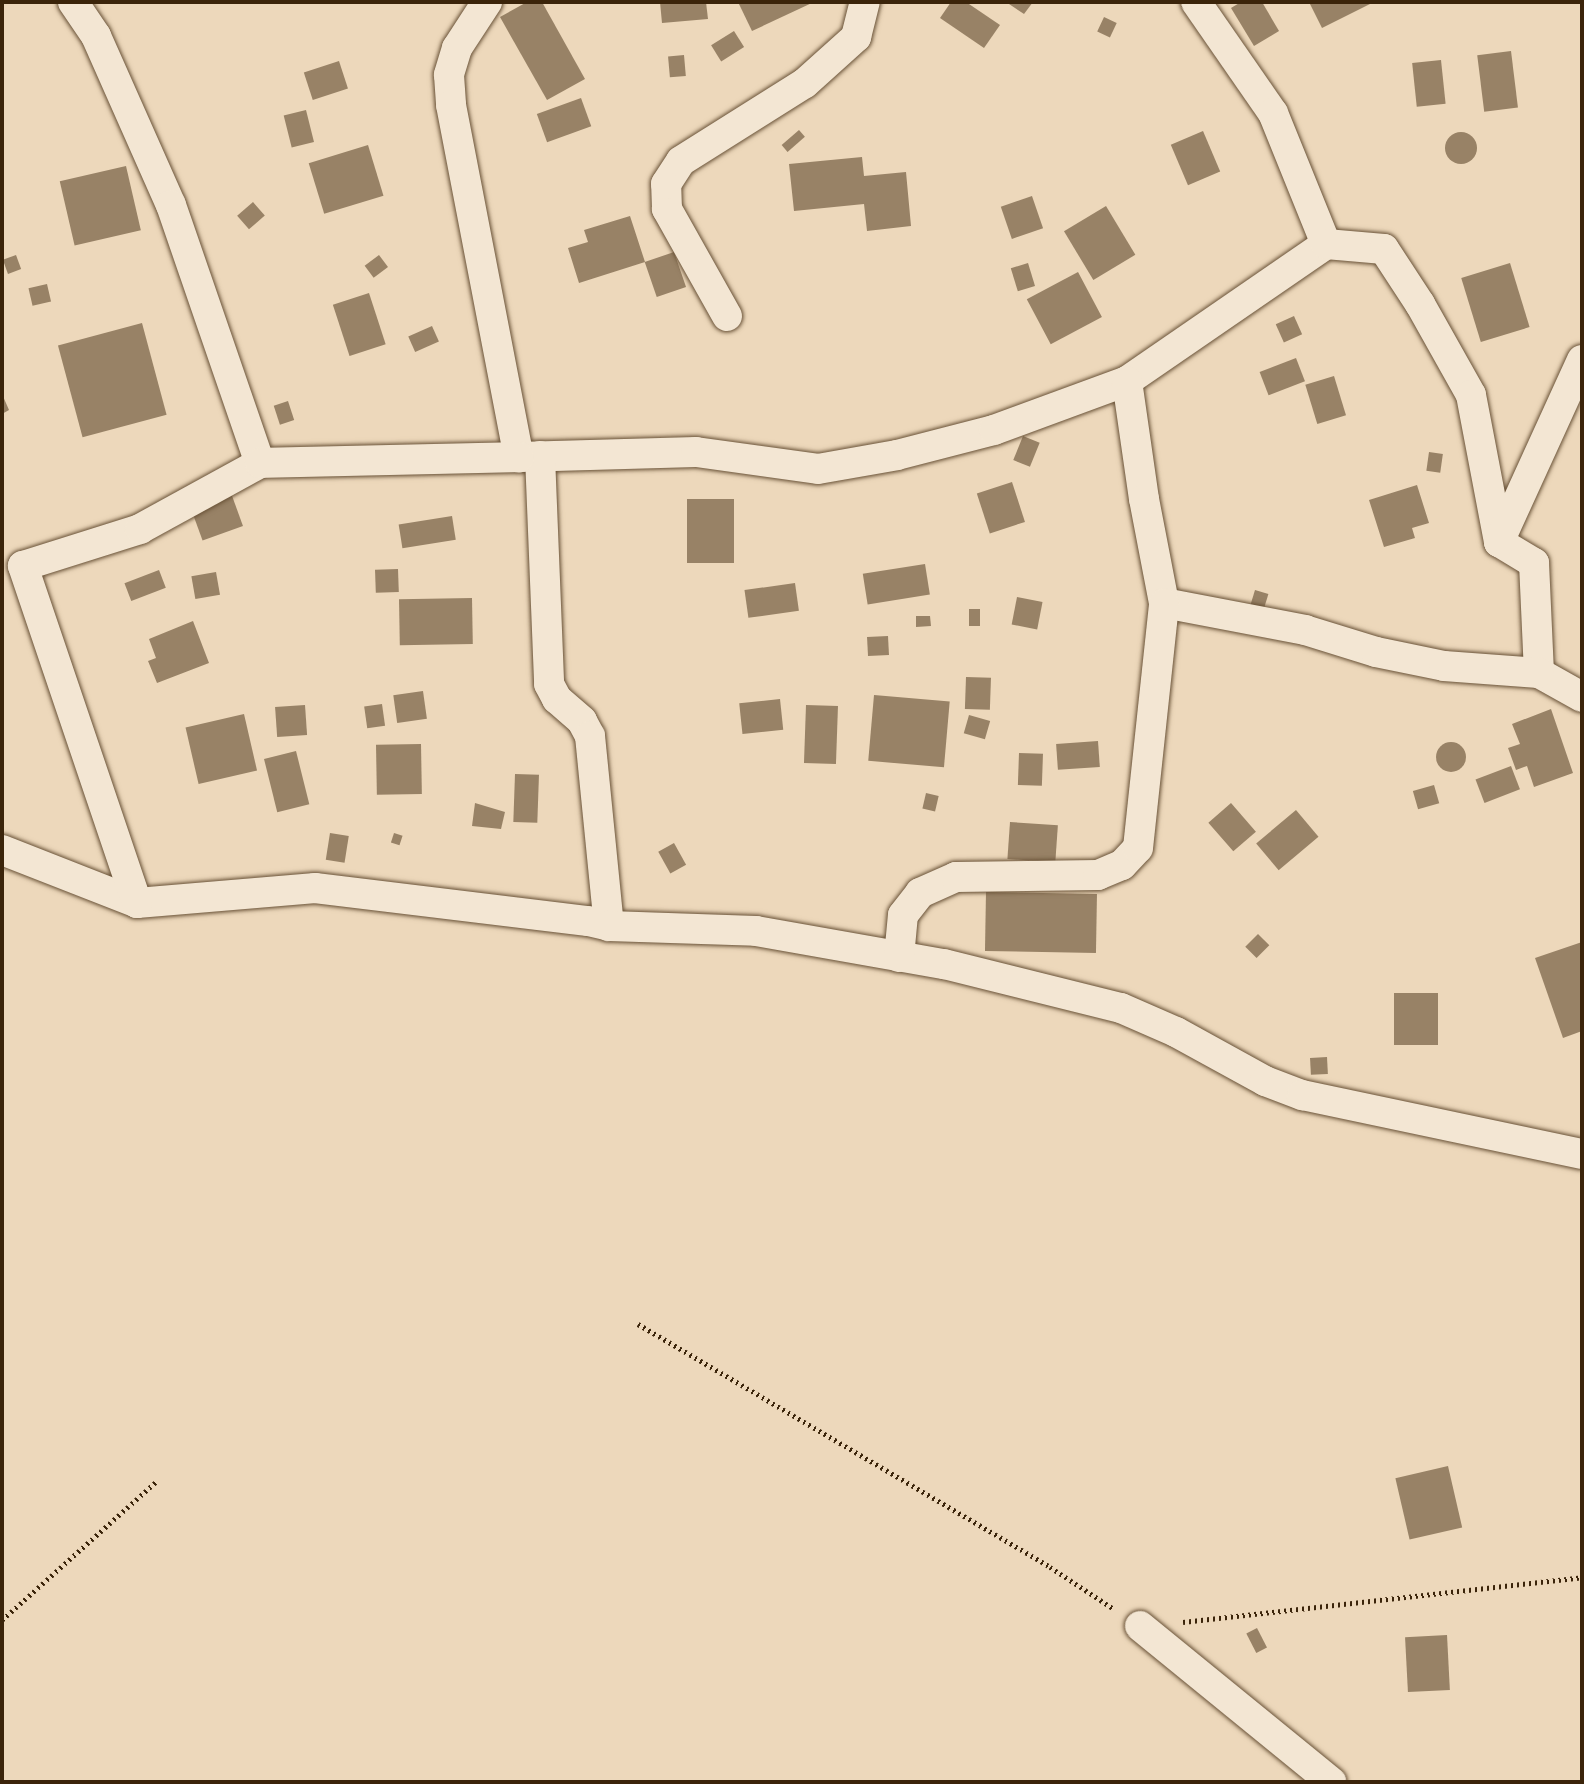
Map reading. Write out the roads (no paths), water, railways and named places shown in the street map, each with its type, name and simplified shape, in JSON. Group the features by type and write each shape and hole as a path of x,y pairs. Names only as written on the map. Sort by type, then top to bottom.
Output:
{"street":[{"path":"73,2 96,36 171,205 260,463"},
{"path":"487,2 457,48 449,75 451,105 530,457 549,684 557,699 582,721 590,736 609,926"},
{"path":"727,316 667,209 666,184 681,161 805,83 856,37 865,2"},
{"path":"1196,2 1273,113 1326,244"},
{"path":"137,903 23,566 140,529 260,463 696,452 789,466 845,466 994,430 1127,381 1326,244 1384,249 1420,304 1471,395 1499,542 1534,563 1539,673"},
{"path":"1499,542 1582,360"},
{"path":"899,957 903,915 920,893 956,877 1098,875 1122,865 1138,848 1164,603 1144,499 1127,381"},
{"path":"1164,603 1305,630 1376,652 1444,666 1539,673 1582,697"},
{"path":"2,850 137,903 315,888 609,926 756,931 944,964 1121,1008 1176,1032 1265,1081 1302,1095 1582,1154"},
{"path":"1140,1626 1331,1782"}]}
